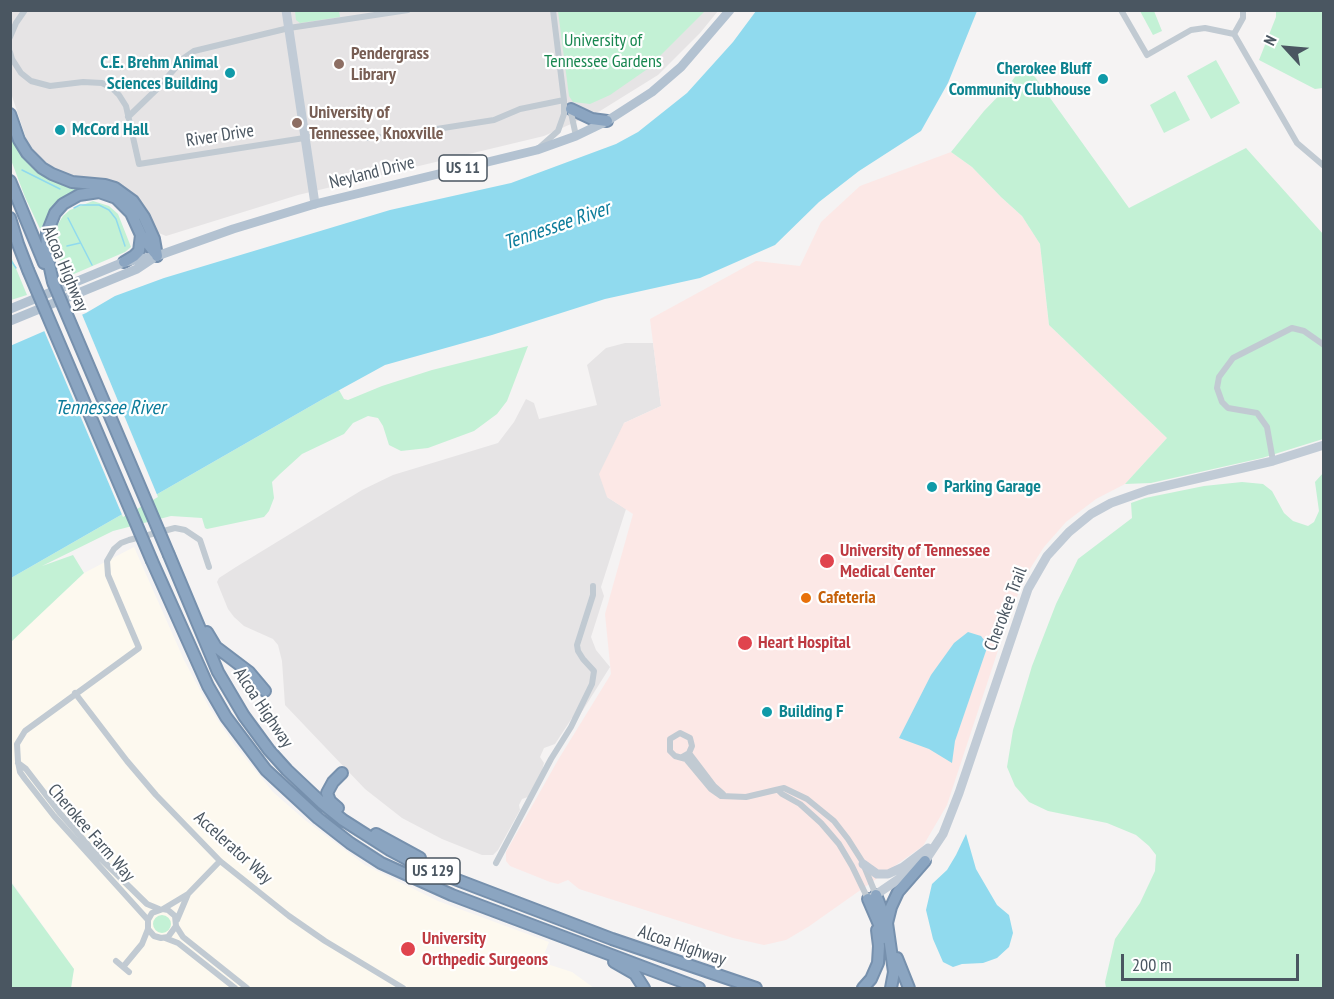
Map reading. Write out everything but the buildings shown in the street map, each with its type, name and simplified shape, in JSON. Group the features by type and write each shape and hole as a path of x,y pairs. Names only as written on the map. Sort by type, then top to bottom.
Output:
{"highway":[{"path":"568,104 592,119 607,121"},
{"path":"10,114 19,140 27,153 42,168 72,182 115,188 133,201 144,217 157,256"},
{"name":"Alcoa Highway","path":"10,182 46,261 218,672 244,716 287,770 322,803 370,838 418,865 612,939 756,988"},
{"path":"46,261 46,243 50,222 63,204 79,195 99,192 116,198 131,213 141,235 157,256"},
{"name":"Alcoa Highway","path":"10,218 28,270 207,686 226,717 266,770 318,818 381,863 437,889 699,988"},
{"path":"10,233 18,244"},
{"path":"124,262 139,251 141,235"},
{"path":"177,574 185,582 216,647 249,672 265,692"},
{"path":"342,773 327,793 327,797 336,807 366,828 465,884"},
{"path":"891,988 894,972 887,923 891,907 898,892 925,861"},
{"path":"863,988 871,979 878,963 879,946 872,897"},
{"path":"872,897 887,923 900,969 909,988"},
{"path":"874,915 881,929 885,947 888,973 884,988"},
{"path":"512,917 598,954 635,974 644,988"}],"main road":[{"name":"Neyland Drive","path":"10,309 124,262 157,256 233,229 315,204 537,150 576,136 607,121 652,92 681,67 730,10"},
{"name":"Neyland Drive","path":"10,321 137,269 157,256"}],"street":[{"path":"10,37 25,10"},
{"path":"286,10 315,204"},
{"path":"128,117 184,58 194,51 289,28 408,10"},
{"path":"553,10 568,104 576,136"},
{"path":"1120,10 1147,55 1191,30 1205,28 1234,34 1297,143 1323,166"},
{"path":"1234,34 1243,18 1243,10"},
{"path":"10,52 21,73 31,81 50,86 102,82 119,94 126,106 128,117"},
{"path":"537,150 558,131 568,104"},
{"name":"River Drive","path":"128,117 139,164 345,133 368,138 386,137 495,120 520,109 568,104"},
{"path":"1273,461 1267,427 1257,413 1228,408 1222,402 1217,388 1219,377 1233,358 1292,328 1304,331 1323,345"},
{"name":"Cherokee Trail","path":"872,897 925,861 943,834 959,794 1028,589 1036,572 1056,545 1090,514 1111,502 1148,490 1273,461 1323,445"},
{"path":"18,762 17,744 25,731 139,648 108,575 107,561 114,549 129,540 175,528 185,530 200,540 209,567"},
{"path":"496,863 551,759 572,727 592,684 594,671 578,651 577,645 593,595 593,586"},
{"name":"Accelerator Way","path":"75,693 156,795 220,861 325,941 398,987"},
{"path":"682,757 690,753 692,746 690,738 683,734 676,734 670,739 668,747 672,754 682,757 716,794 746,797 784,788 801,794 834,821 849,839 863,864 872,897"},
{"path":"690,753 714,786 729,797"},
{"name":"Cherokee Farm Way","path":"18,762 97,855 147,904 161,909"},
{"name":"Cherokee Farm Way","path":"18,762 20,772 54,816 148,920"},
{"path":"778,790 800,804 821,823 833,837 872,897"},
{"path":"863,864 877,874 894,873 924,853 943,834"},
{"path":"123,967 141,944 152,913 188,894 220,861"},
{"path":"141,944 172,934 188,894"},
{"path":"161,909 172,913 183,937 247,988"},
{"path":"148,928 154,936 178,943 235,988"},
{"path":"116,961 129,972"}],"shaded area":[{"name":"University of Tennessee, Knoxville","path":"10,11 718,11 700,33 658,75 600,111 544,136 298,195 166,236 154,231 140,200 123,186 103,179 73,178 57,171 35,153 26,138 11,93"},
{"name":"University of Tennessee Medical Center","path":"951,152 972,167 1022,216 1040,244 1049,325 1167,438 1125,484 1096,499 1066,522 1044,547 1026,575 1011,611 947,805 923,846 808,927 786,940 764,945 733,938 579,889 568,880 558,884 510,866 506,861 506,852 558,760 611,674 605,614 633,514 607,497 599,474 624,423 661,406 650,319 756,261 800,266 821,222 860,186"},
{"path":"625,343 653,343 661,406 624,423 607,497 626,509 601,587 604,596 591,637 596,650 610,667 578,718 572,718 555,744 544,748 540,757 544,763 542,771 528,797 522,799 519,805 520,810 498,850 493,855 482,855 442,839 402,818 365,789 285,705 282,661 278,645 273,639 244,626 234,617 228,609 217,582 219,578 236,567 362,490 393,475 498,443 514,422 526,399 534,403 539,419 597,405 587,365 606,348"},
{"path":"134,547 184,660 209,707 234,744 273,792 305,820 365,865 438,901 549,942 541,962 572,972 594,988 71,988 74,969 11,881 10,642 84,573"}],"green space":[{"name":"University of Tennessee Gardens","path":"558,10 705,11 646,70 610,95 590,104 573,102 569,96"},
{"path":"295,11 339,11 340,17 300,23 296,20"},
{"path":"1140,11 1154,11 1162,31 1153,35"},
{"path":"1276,11 1323,11 1323,88 1315,89 1259,60 1276,17"},
{"path":"1216,60 1240,103 1211,119 1187,76"},
{"path":"1025,63 1129,208 1246,148 1323,234 1323,439 1262,458 1151,483 1125,484 1167,438 1049,325 1040,244 1022,216 972,167 951,152"},
{"path":"1175,91 1190,120 1164,133 1150,105"},
{"path":"10,128 21,149 76,185 123,200 76,192 60,200 50,210 41,231 11,160"},
{"path":"93,201 109,206 118,214 131,247 125,252 67,277 56,252 55,238 58,224 70,210"},
{"path":"10,254 27,295 11,300 10,300"},
{"path":"528,346 507,401 497,414 474,431 428,448 401,451 389,445 378,418 368,416 353,423 344,434 302,454 280,474 272,482 274,498 264,517 207,529 202,518 171,516 113,531 42,566 73,555 84,573 11,642 11,578 323,399 339,390 344,399 348,400 432,370"},
{"path":"1323,473 1323,988 1106,988 1105,982 1115,939 1140,903 1155,871 1156,855 1136,835 1107,823 1048,811 1029,802 1015,786 1007,767 1013,730 1032,666 1056,604 1078,559 1132,518 1131,503 1204,486 1242,482 1263,484 1272,491 1284,513 1293,521 1308,526 1314,522 1319,511 1315,482"},
{"path":"10,881 74,969 71,988 11,988"},
{"path":"162,915 168,918 171,924 168,930 162,933 156,930 153,924 156,918"}],"water":[{"name":"Tennessee River","path":"756,11 977,11 948,83 921,131 859,171 819,202 775,245 700,278 605,299 492,335 385,365 11,578 10,346 86,313 115,296 164,278 390,210 511,183 616,144 638,132 687,93 733,42"},
{"path":"968,632 981,636 988,645 955,741 952,763 929,749 899,738 931,675 954,643"},
{"path":"966,834 976,869 997,905 1009,915 1013,933 1009,947 997,958 983,963 953,967 943,962 933,939 926,910 932,884 947,870"}],"pier":[{"path":"81,312 158,497 123,517 43,328"}],"waterway":[{"path":"22,170 60,189"},
{"path":"74,208 80,205 99,205 109,210 116,219 125,246"},
{"path":"68,218 92,265"},
{"path":"67,246 80,243"},
{"path":"10,259 16,268"}],"place":[{"name":"Pendergrass Library","path":"339,64"},
{"name":"C.E. Brehm Animal Sciences Building","path":"230,73"},
{"name":"Cherokee Bluff Community Clubhouse","path":"1103,79"},
{"name":"University of Tennessee, Knoxville","path":"297,123"},
{"name":"McCord Hall","path":"60,130"},
{"name":"Parking Garage","path":"932,487"},
{"name":"University of Tennessee Medical Center","path":"827,561"},
{"name":"Cafeteria","path":"806,598"},
{"name":"Heart Hospital","path":"745,643"},
{"name":"Building F","path":"767,712"},
{"name":"University Orthpedic Surgeons","path":"408,949"}]}
